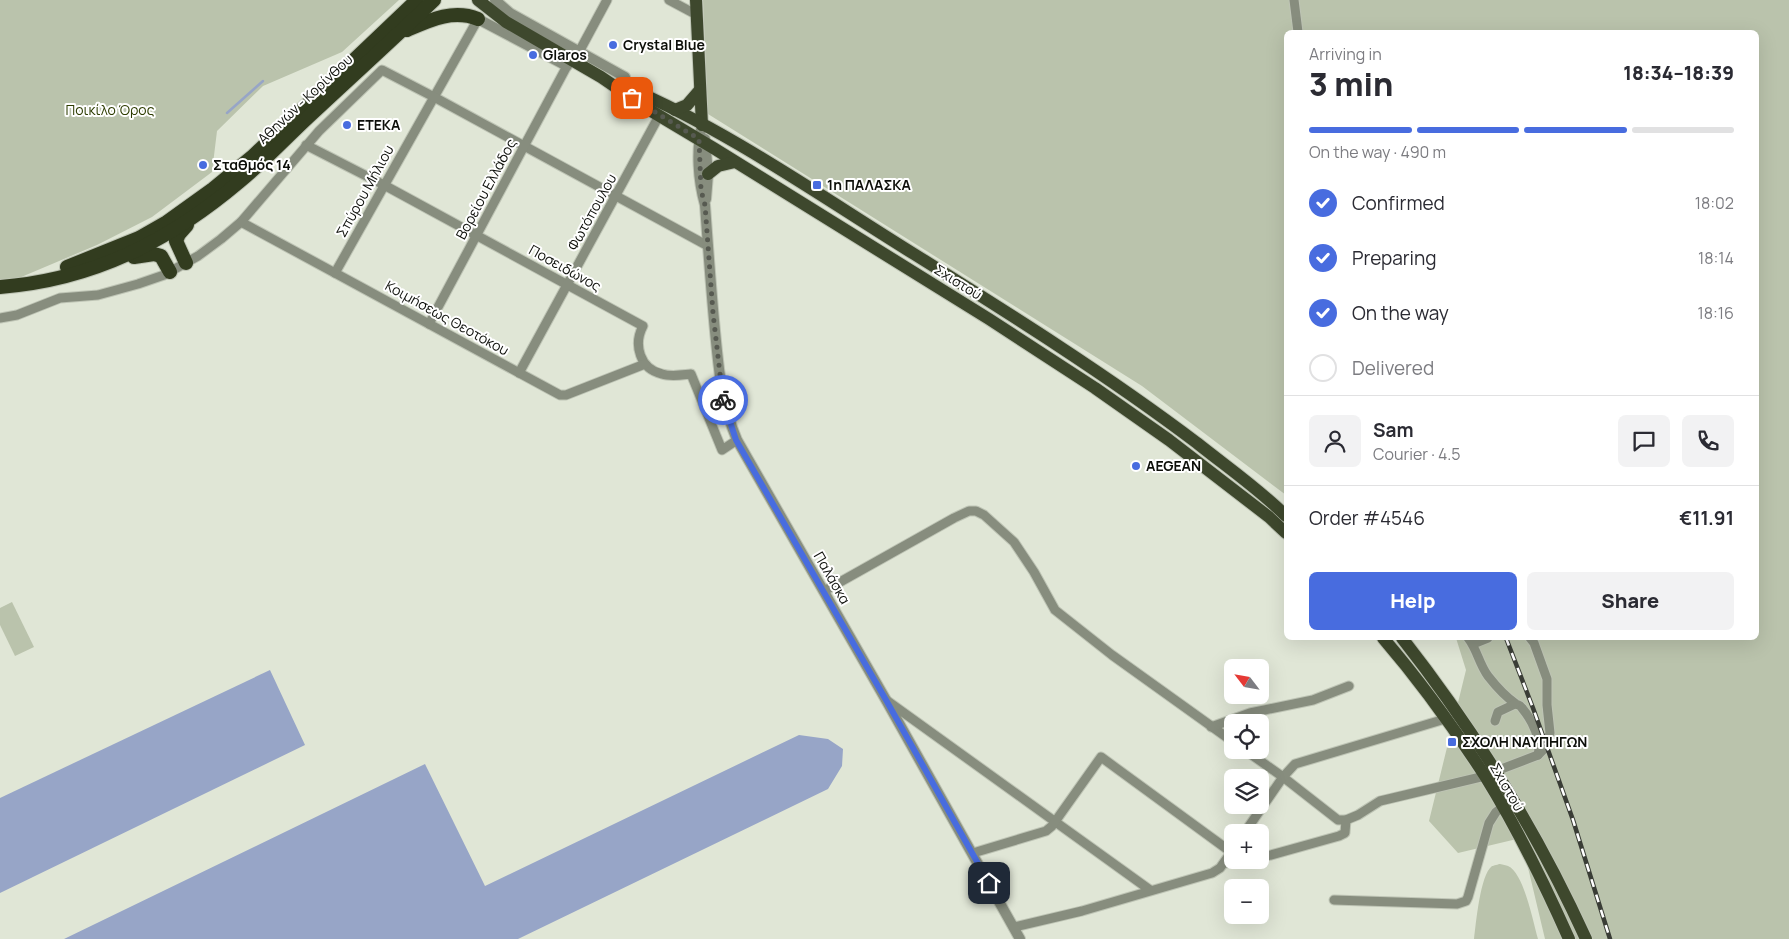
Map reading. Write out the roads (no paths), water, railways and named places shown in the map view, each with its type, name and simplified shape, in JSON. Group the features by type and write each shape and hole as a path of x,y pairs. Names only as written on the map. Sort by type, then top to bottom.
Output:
{"highway":[{"name":"Αθηνών - Κορίνθου","path":"0,278 29,275 75,265 139,238 167,222 213,189 252,157 417,0"},
{"name":"Αθηνών - Κορίνθου","path":"0,287 53,279 98,267 144,247 198,214 259,165 434,0"},
{"path":"399,33 434,19 450,15 469,15 478,19"},
{"path":"186,263 176,241 198,214"},
{"path":"118,259 156,254 164,259 170,272"}],"main road":[{"name":"Σχιστού","path":"478,0 506,22 654,108 735,162 989,319 1095,388 1170,440 1269,517 1284,531"},
{"path":"696,0 702,125"},
{"path":"567,66 654,108"},
{"path":"624,77 654,108"},
{"path":"675,110 687,105 700,90"},
{"name":"Σχιστού","path":"654,108 675,110 764,160 1006,311 1178,428 1249,483 1284,514"},
{"path":"708,174 718,166 735,162"},
{"name":"Σχιστού","path":"1385,640 1490,774"},
{"name":"Σχιστού","path":"1404,640 1428,671 1508,804 1556,876 1586,939"},
{"name":"Σχιστού","path":"1508,804 1569,939"}],"street":[{"path":"495,0 510,12 624,77"},
{"path":"579,52 606,0"},
{"path":"670,0 697,15"},
{"path":"1294,0 1298,30"},
{"path":"478,19 567,66"},
{"name":"Σπύρου Μήλιου","path":"334,273 478,19"},
{"name":"Βορείου Ελλάδος","path":"430,324 567,66"},
{"path":"0,318 17,315 60,298 113,292 152,280 186,263 221,239 241,222 319,130 382,70 708,246"},
{"name":"Φωτόπουλου","path":"519,373 616,196 654,108"},
{"name":"Παλάσκα","path":"702,125 701,190 705,205"},
{"name":"Παλάσκα","path":"702,141 708,174 705,205 722,393 725,409 736,440 824,591 1020,939"},
{"name":"Ποσειδώνος","path":"306,146 384,185 643,326 638,346 645,364"},
{"name":"Κοιμήσεως Θεοτόκου","path":"241,222 563,396 645,364"},
{"path":"645,364 652,370 662,374 690,374 722,450 736,440"},
{"path":"824,591 954,518 969,511 976,511 984,515 1014,542 1039,580 1055,610 1112,655 1224,736"},
{"path":"1258,759 1338,820 1346,820 1362,813 1380,801 1490,774 1538,755 1544,749 1550,733 1547,705 1548,685 1545,672 1532,640"},
{"path":"1471,641 1488,676 1515,704 1522,708 1536,734 1539,746 1538,755"},
{"path":"1211,727 1250,713 1313,700 1349,686"},
{"path":"886,700 1150,890"},
{"path":"1495,721 1498,712 1515,704"},
{"path":"1251,824 1283,777 1295,764 1445,719"},
{"path":"973,853 1046,830 1100,757 1224,846"},
{"path":"1334,900 1457,904 1466,901 1489,823 1496,812 1508,804"},
{"path":"1269,855 1339,836 1345,833 1346,820"},
{"path":"1014,927 1082,911 1212,873 1224,864"}],"water":[{"path":"270,670 305,745 0,893 0,798"},
{"path":"799,735 828,739 843,749 842,766 828,789 518,939 64,939 425,764 485,886"}],"waterway":[{"path":"227,113 263,81"}],"railway":[{"path":"1507,640 1573,820 1610,939"}],"place":[{"name":"Crystal Blue","path":"613,45"},
{"name":"Glaros","path":"533,55"},
{"name":"ETEKA","path":"347,125"},
{"name":"Σταθμός 14","path":"203,165"},
{"name":"1η ΠΑΛΑΣΚΑ","path":"817,185"},
{"name":"AEGEAN","path":"1136,466"},
{"name":"ΣΧΟΛΗ ΝΑΥΠΗΓΩΝ","path":"1452,742"}],"park label":[{"name":"Ποικίλο Όρος","path":"110,110"}]}
